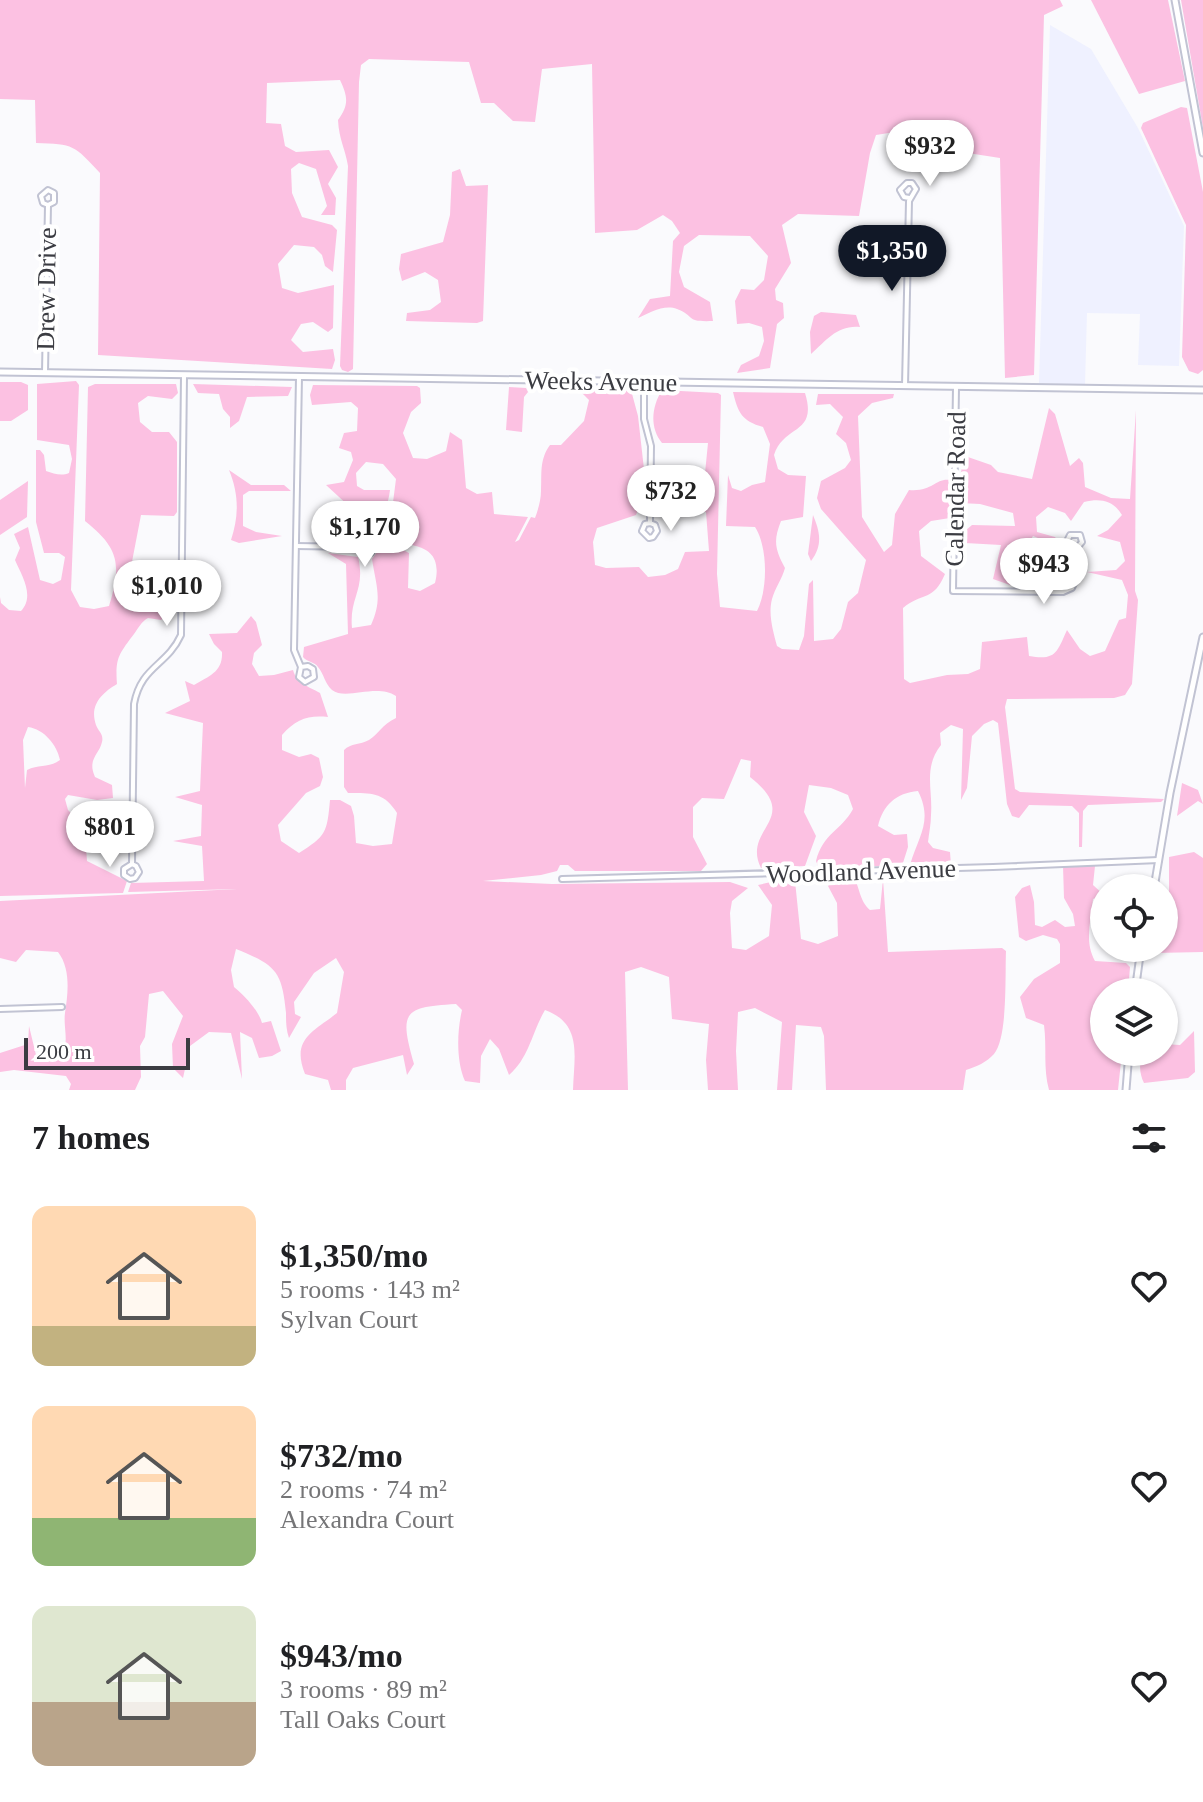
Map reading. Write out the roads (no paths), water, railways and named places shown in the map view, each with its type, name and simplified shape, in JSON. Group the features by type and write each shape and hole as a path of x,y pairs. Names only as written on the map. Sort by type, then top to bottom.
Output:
{"street":[{"path":"1175,0 1203,153"},
{"path":"905,386 909,198"},
{"name":"Drew Drive","path":"45,373 48,205"},
{"name":"Weeks Avenue","path":"0,372 1203,390"},
{"path":"132,864 134,704 137,690 147,672 167,656 181,635 184,376"},
{"path":"299,377 294,650 301,667 300,680 310,681 314,677 313,669 301,667"},
{"path":"644,381 644,419 651,446 650,523"},
{"name":"Calendar Road","path":"956,387 953,591 1063,592 1072,588 1074,583 1076,549"},
{"path":"296,546 358,547"},
{"path":"1156,874 1203,637"},
{"name":"Woodland Avenue","path":"562,879 1159,860"},
{"path":"0,1009 62,1007"},
{"path":"1126,1090 1128,1066"}]}
